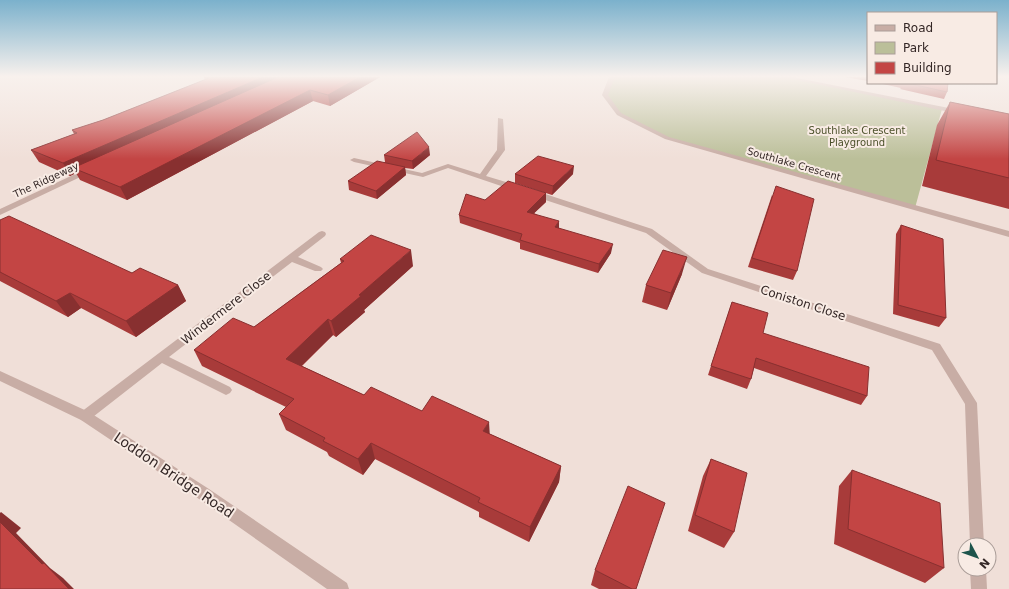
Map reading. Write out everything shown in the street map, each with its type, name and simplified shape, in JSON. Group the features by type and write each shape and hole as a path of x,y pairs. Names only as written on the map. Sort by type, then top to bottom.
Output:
{"street":[{"name":"Southlake Crescent","path":"612,104 619,114 667,138 1009,234"},
{"path":"918,104 964,114"},
{"path":"482,176 501,150 500,119"},
{"name":"Coniston Close","path":"354,160 423,175 448,166 482,176 649,231 705,272 936,347 971,403 977,537"},
{"name":"The Ridgeway","path":"0,212 94,169"},
{"name":"Windermere Close","path":"85,416 322,234"},
{"path":"291,258 318,269"},
{"path":"161,358 226,390"},
{"name":"Loddon Bridge Road","path":"0,376 85,416 204,494 341,589"},
{"path":"979,577 980,589"}],"green space":[{"name":"Southlake Crescent Playground","path":"612,104 920,104 942,109 915,208 667,138 619,114"}],"building":[{"path":"142,104 199,104 63,163 31,150 77,133 72,130"},
{"path":"216,104 282,104 120,187 73,168"},
{"path":"949,104 962,104 1009,114 1009,178 936,160"},
{"path":"417,132 429,147 412,161 384,155"},
{"path":"538,156 574,166 553,186 515,174"},
{"path":"377,161 405,167 376,191 348,181"},
{"path":"508,181 546,193 527,212 559,221 555,227 613,244 599,264 520,240 522,234 459,215 466,194 485,200"},
{"path":"776,186 814,199 797,271 752,258"},
{"path":"9,216 132,273 140,268 178,285 126,321 70,293 56,301 0,272 0,220"},
{"path":"901,225 943,239 946,318 898,305"},
{"path":"371,235 411,250 359,295 361,296 331,321 328,319 286,359 364,395 371,387 422,411 432,396 489,422 483,431 561,466 530,527 478,502 480,498 371,443 358,459 323,441 325,438 279,414 294,399 194,350 233,318 254,327 344,261 340,259"},
{"path":"663,250 687,257 671,293 646,285"},
{"path":"732,302 768,313 763,333 869,367 867,396 756,358 751,379 711,366"},
{"path":"711,459 747,473 734,532 695,515"},
{"path":"852,470 940,503 944,568 848,529"},
{"path":"628,486 665,503 636,589 632,589 595,570"},
{"path":"0,522 42,564 44,563 69,589 0,589"}]}
